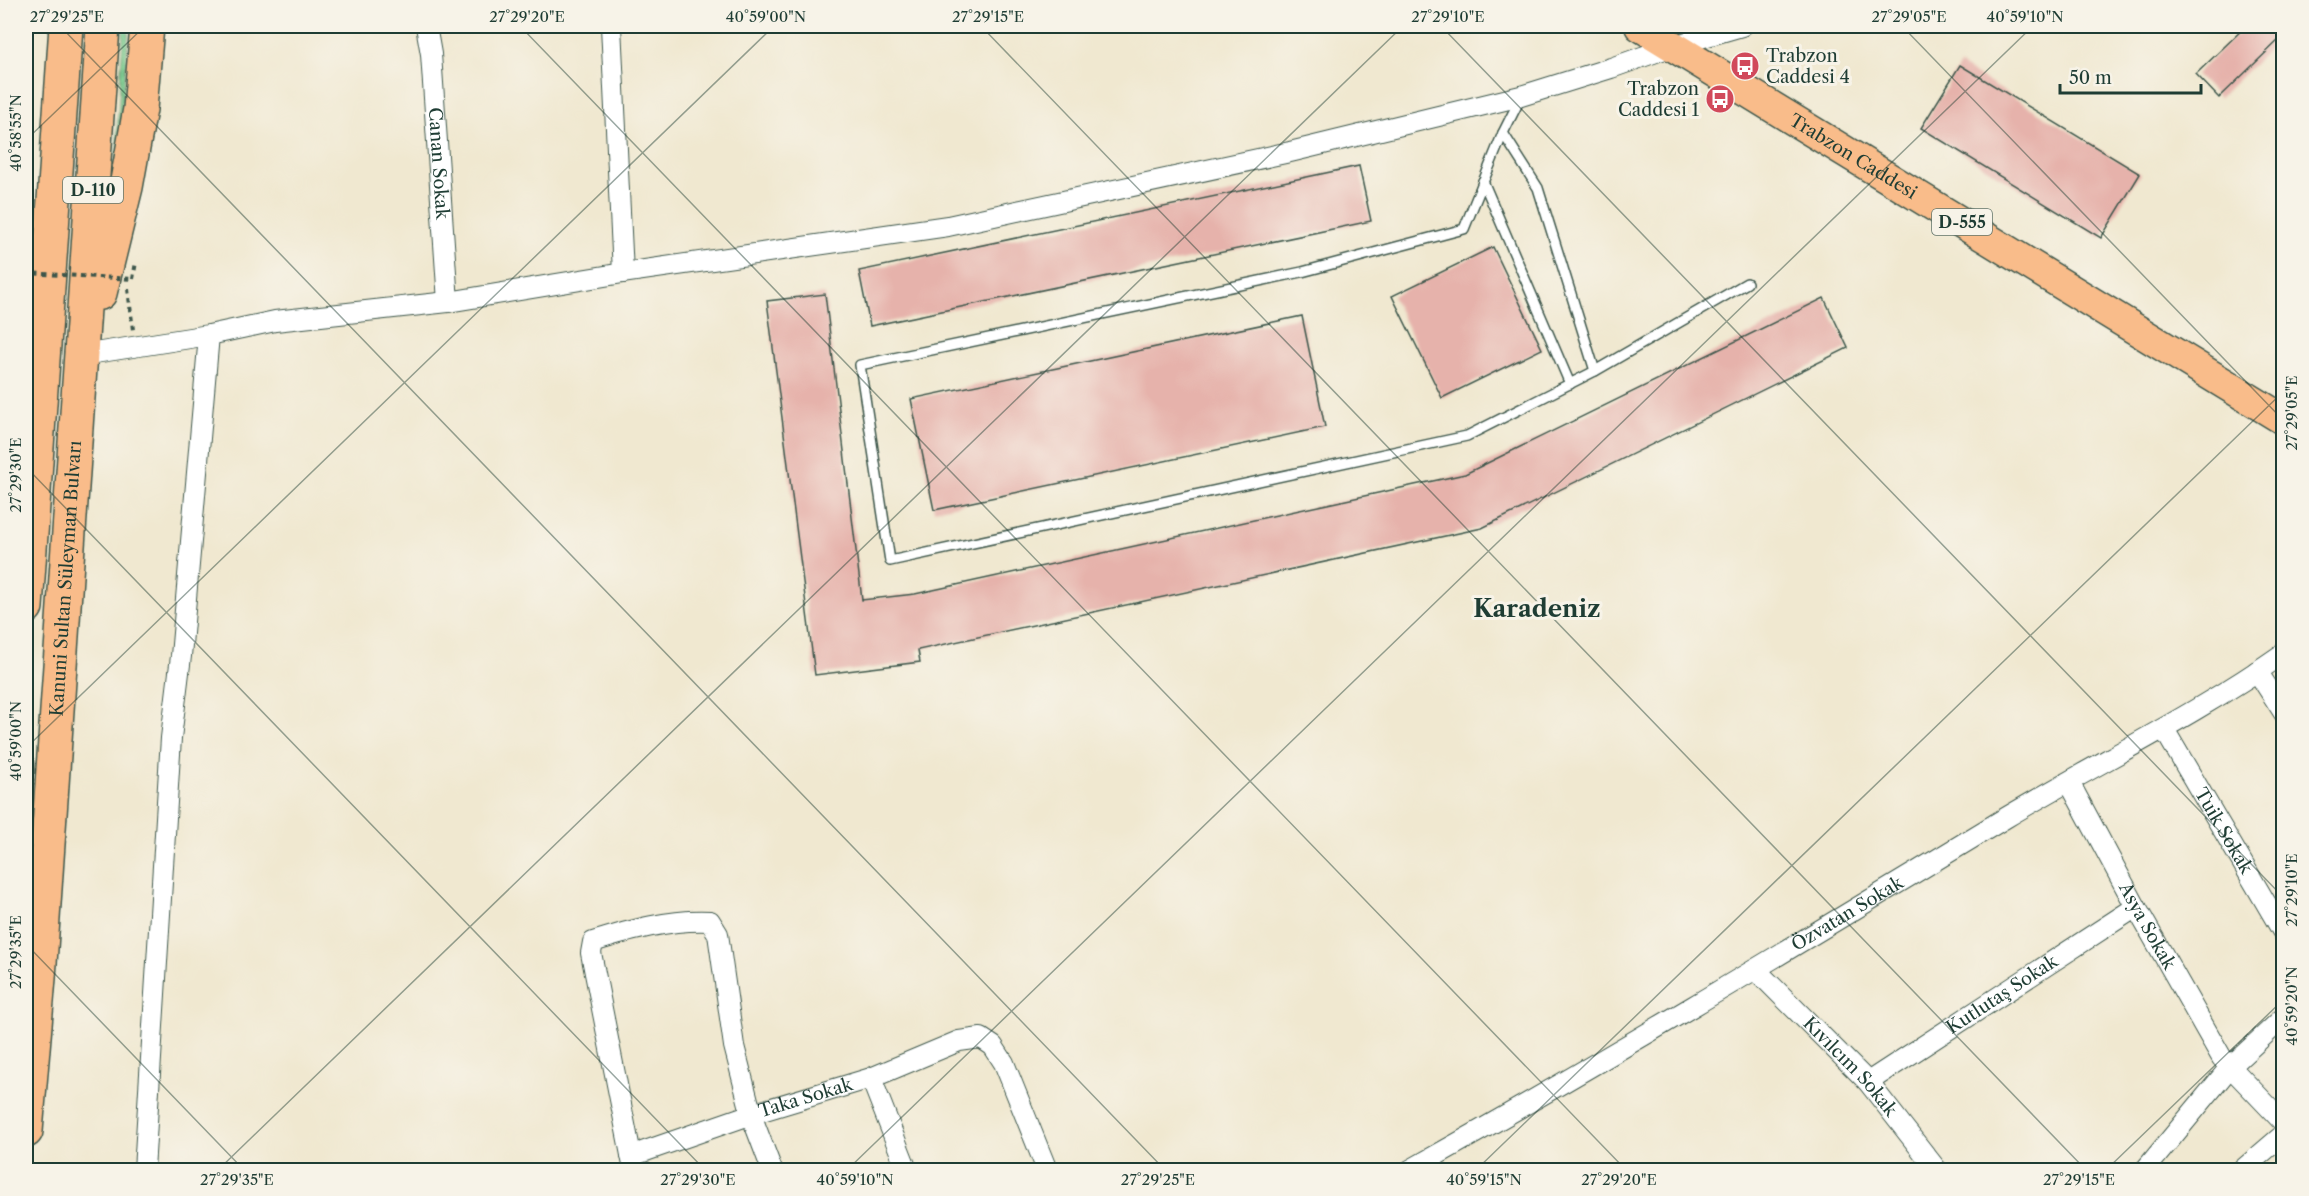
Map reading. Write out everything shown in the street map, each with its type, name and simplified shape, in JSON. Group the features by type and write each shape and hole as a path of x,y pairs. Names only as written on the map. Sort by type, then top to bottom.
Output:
{"highway":[{"path":"36,285 43,214 44,26"},
{"name":"Kanuni Sultan Süleyman Bulvarı","path":"26,607 36,285 66,26"},
{"name":"Kanuni Sultan Süleyman Bulvarı","path":"26,1131 39,978 103,26"},
{"path":"82,355 108,264 126,187 140,109 147,26"}],"main road":[{"name":"Trabzon Caddesi","path":"1640,26 2283,420"}],"street":[{"name":"Canan Sokak","path":"426,26 432,66 448,302"},
{"path":"611,26 623,273"},
{"path":"82,355 134,348 275,321 448,302 623,273 948,226 1290,152 1521,96 1742,26"},
{"path":"144,1170 171,738 181,656 209,334"},
{"name":"Özvatan Sokak","path":"1410,1170 1756,970 2069,782 2164,729 2283,653"},
{"path":"2257,671 2283,713"},
{"name":"Tuik Sokak","path":"2164,729 2283,934"},
{"name":"Asya Sokak","path":"2069,782 2136,907 2222,1058 2283,1123"},
{"name":"Kutlutaş Sokak","path":"1868,1082 2136,907"},
{"path":"632,1163 591,953 592,942 624,932 684,920 710,921 718,934 734,1046 752,1114 772,1170"},
{"name":"Kıvılcım Sokak","path":"1756,970 1868,1082 1937,1170"},
{"path":"2145,1170 2230,1067 2283,1017"},
{"name":"Taka Sokak","path":"632,1163 752,1114 871,1078 959,1041 981,1038 993,1046 1004,1063 1047,1170"},
{"path":"871,1078 907,1170"},
{"path":"2242,1170 2283,1134"}],"lane":[{"path":"1521,96 1503,133 1464,228 1302,272 860,365 890,561 1467,436 1595,371 1747,283"},
{"path":"1503,133 1538,188 1595,371"},
{"path":"1484,181 1570,384"}],"path":[{"path":"125,273 131,299 134,348"},
{"path":"36,285 134,279"}],"green space":[{"path":"124,26 129,26 117,171 115,167"}],"building":[{"path":"2246,26 2283,26 2283,36 2219,98 2196,74"},
{"path":"1960,65 2140,174 2101,238 1921,128"},
{"path":"1359,166 1371,221 870,326 859,271"},
{"path":"1493,247 1542,349 1442,398 1392,296"},
{"path":"825,294 862,600 915,594 1465,474 1824,298 1848,348 1482,528 918,650 920,662 815,675 767,301"},
{"path":"1302,316 1325,427 934,510 911,399"}],"place":[{"name":"Trabzon Caddesi 4","path":"1745,66"},
{"name":"Trabzon Caddesi 1","path":"1720,99"}],"district":[{"name":"Karadeniz","path":"1537,609"}]}
